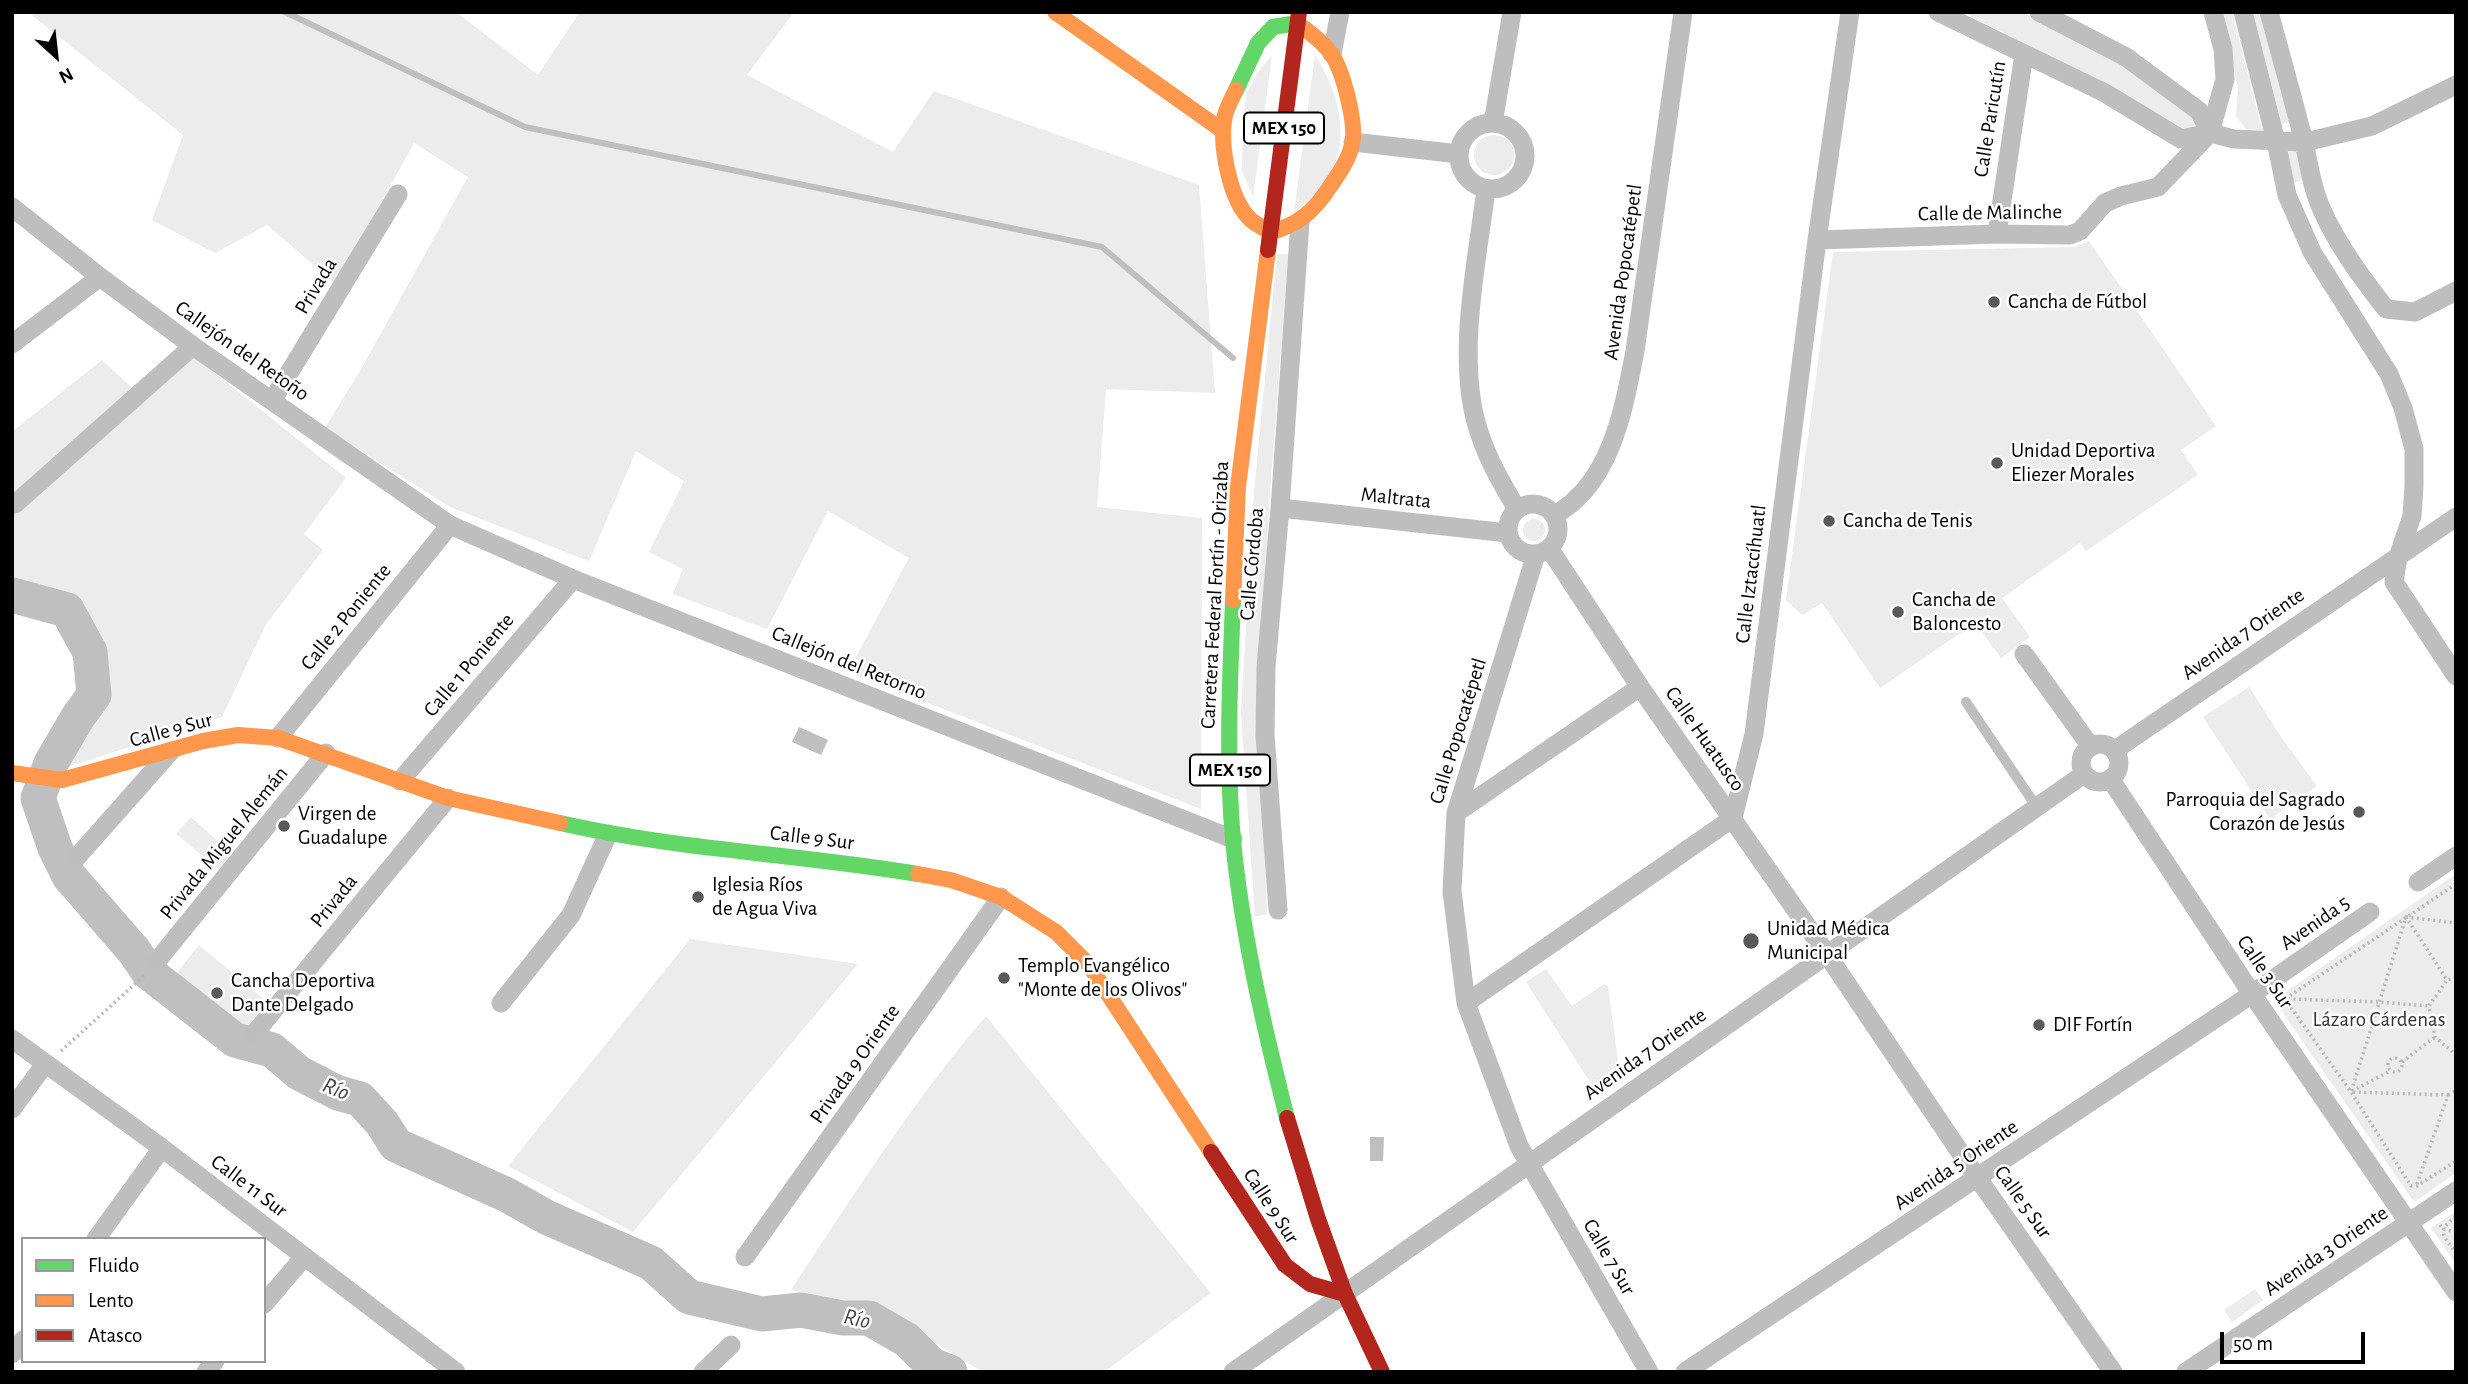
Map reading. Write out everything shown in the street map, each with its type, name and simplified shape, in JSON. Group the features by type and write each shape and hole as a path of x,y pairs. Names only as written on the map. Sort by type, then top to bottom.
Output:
{"main road":[{"path":"1055,12 1223,131"},
{"path":"1298,18 1332,54 1346,96 1353,142 1325,197 1300,222 1283,230 1270,232 1250,219 1234,192 1227,168 1223,131 1225,113 1258,44 1273,27 1298,18"},
{"name":"Carretera Federal Fortín - Orizaba","path":"1298,18 1238,487 1228,712 1233,839 1246,936 1266,1033 1293,1139 1345,1294"},
{"name":"Calle 9 Sur","path":"14,776 62,780 203,741 238,735 278,738 448,798 608,834 846,863 951,880 1001,897 1056,932 1089,965 1285,1265 1310,1284 1345,1294"},
{"name":"MEX 150","path":"1345,1294 1382,1372"}],"street":[{"path":"1332,54 1340,12"},
{"path":"1493,123 1512,12"},
{"name":"Avenida Popocatépetl","path":"1554,514 1571,506 1588,488 1604,460 1625,404 1635,351 1683,12"},
{"name":"Calle Iztaccíhuatl","path":"1732,818 1754,734 1817,240 1850,12"},
{"path":"1938,12 2105,93 2181,139 2210,133 2234,139 2304,142 2372,126 2456,85"},
{"path":"2039,12 2126,57 2199,111 2210,133"},
{"path":"2210,133 2225,79 2222,49 2213,12"},
{"path":"2243,12 2287,195 2312,252 2389,374 2403,408 2414,449 2414,486 2412,516 2398,557 2394,582 2456,676"},
{"path":"2269,12 2304,142 2312,185 2338,241 2386,309 2415,312 2456,291"},
{"name":"Calle Paricutín","path":"1997,234 2024,54"},
{"path":"1493,123 1513,131 1524,149 1525,160 1522,170 1507,186 1486,189 1469,180 1459,164 1459,154 1461,144 1474,129 1493,123"},
{"name":"Calle de Malinche","path":"1817,240 1997,234 2070,235 2080,231 2105,203 2158,187 2210,133"},
{"path":"1353,142 1459,154"},
{"path":"2287,195 2312,185"},
{"path":"1486,189 1468,342 1470,386 1478,430 1494,470 1517,509"},
{"name":"Privada","path":"272,401 398,194"},
{"name":"Callejón del Retoño","path":"12,207 193,346 450,525"},
{"name":"Calle Córdoba","path":"1278,910 1265,734 1266,667 1300,222"},
{"path":"12,344 100,276"},
{"path":"15,504 193,346"},
{"path":"1532,503 1541,505 1554,514 1558,528 1554,543 1542,551 1521,551 1510,540 1509,520 1517,509 1532,503"},
{"name":"Maltrata","path":"1280,508 1508,533"},
{"name":"Avenida 7 Oriente","path":"2115,750 2456,517"},
{"name":"Callejón del Retorno","path":"450,525 573,579 1233,839"},
{"name":"Calle 2 Poniente","path":"278,738 450,525"},
{"name":"Calle Huatusco","path":"1542,551 1826,953"},
{"name":"Calle Popocatépetl","path":"1529,1165 1519,1146 1466,1003 1452,891 1455,813 1542,551"},
{"name":"Calle 1 Poniente","path":"400,781 573,579"},
{"path":"2024,654 2091,747"},
{"path":"1455,813 1640,687"},
{"path":"2102,744 2115,750 2120,765 2111,780 2094,782 2084,774 2082,757 2091,747 2102,744"},
{"path":"77,857 171,751"},
{"name":"Privada Miguel Alemán","path":"150,969 326,753"},
{"name":"Avenida 7 Oriente","path":"1233,1372 2084,774"},
{"name":"Calle 3 Sur","path":"2111,780 2252,994 2456,1292"},
{"name":"Privada","path":"254,1034 448,798"},
{"path":"1466,1003 1732,818"},
{"path":"501,1003 571,915 608,834"},
{"path":"2418,882 2456,856"},
{"name":"Privada 9 Oriente","path":"746,1257 1001,897"},
{"name":"Avenida 5","path":"2252,994 2370,912"},
{"name":"Calle 5 Sur","path":"1826,953 2113,1372"},
{"name":"Avenida 5 Oriente","path":"1685,1372 2252,994"},
{"name":"Calle 11 Sur","path":"12,1039 162,1148 456,1372"},
{"path":"12,1109 46,1064"},
{"path":"97,1237 162,1148"},
{"name":"Calle 7 Sur","path":"1529,1165 1648,1372"},
{"name":"Avenida 3 Oriente","path":"2186,1372 2456,1191"},
{"path":"266,1302 304,1257"},
{"path":"702,1372 731,1345"}],"lane":[{"path":"1966,702 2036,806"}],"path":[{"path":"2287,999 2456,884"},
{"path":"2406,917 2456,923"},
{"path":"2406,917 2446,980"},
{"path":"2351,1092 2406,917"},
{"path":"46,1064 150,969"},
{"path":"2456,978 2446,980 2429,1006 2435,1037 2456,1055"},
{"path":"2287,999 2429,1006"},
{"path":"2287,999 2411,1186 2417,1186 2456,1161"},
{"path":"2402,1062 2435,1037"},
{"path":"2390,1071 2388,1066 2393,1058 2402,1062"},
{"path":"2351,1092 2390,1071 2400,1072 2402,1062"},
{"path":"2351,1092 2448,1095 2456,1091"},
{"path":"2417,1186 2448,1095"},
{"path":"2456,1217 2445,1224 2443,1235 2456,1253"}],"green space":[{"path":"28,12 456,12 538,75 580,12 794,12 747,75 893,152 934,91 1199,185 1215,393 1106,389 1097,507 1202,518 1201,809 848,672 909,558 828,511 767,629 673,594 683,569 649,552 684,481 636,451 589,561 450,507 325,428 360,371 468,177 414,143 336,284 267,225 215,253 152,220 183,135"},
{"path":"1963,12 2022,12 2126,67 2191,112 2196,121 2191,129 2179,130 2112,88"},
{"path":"2219,12 2232,12 2262,130 2246,129 2236,116 2238,87"},
{"path":"2252,12 2261,12 2290,122 2282,124"},
{"path":"1272,55 1253,197 1242,171 1243,116 1247,93 1258,72"},
{"path":"1315,55 1336,101 1340,118 1339,151 1325,182 1294,213"},
{"path":"1494,135 1508,141 1514,155 1508,169 1494,175 1480,169 1474,155 1480,141"},
{"path":"2287,150 2297,151 2304,180 2293,183"},
{"name":"Unidad Deportiva Eliezer Morales","path":"2089,241 2216,426 2181,450 2198,475 2086,551 2080,543 2002,598 2030,637 2001,658 1975,623 1880,688 1822,603 1802,615 1786,600 1833,252 2075,247"},
{"path":"1277,254 1288,254 1270,492 1258,711 1267,914 1255,917 1241,712 1254,491"},
{"path":"191,354 346,478 304,534 323,550 266,624 222,717 61,769 94,695 90,652 67,610 12,590 12,432 102,360 142,397"},
{"path":"1534,519 1542,522 1545,530 1542,538 1534,541 1526,538 1523,530 1526,522"},
{"path":"2249,687 2317,786 2270,819 2203,717"},
{"path":"191,817 232,854 219,869 176,834"},
{"name":"Lázaro Cárdenas","path":"2456,874 2456,1173 2414,1202 2274,1000"},
{"path":"690,939 858,964 633,1232 508,1166"},
{"name":"Cancha Deportiva Dante Delgado","path":"199,945 267,1002 238,1039 167,985"},
{"path":"1546,969 1572,1006 1604,984 1608,986 1620,1077 1597,1093 1526,982"},
{"path":"986,1016 1211,1293 1104,1372 983,1372 874,1306 791,1290 933,1081"},
{"path":"2456,1211 2456,1264 2431,1228"},
{"path":"2255,1289 2263,1300 2232,1322 2224,1310"}],"shaded area":[{"path":"799,727 828,740 821,755 792,742"},
{"path":"1370,1137 1384,1137 1383,1161 1370,1161"}],"waterway":[{"path":"285,12 525,127 1102,247 1233,358"},
{"name":"Río","path":"12,595 67,610 90,652 94,695 51,763 38,798 55,848 69,876 134,951 149,973 235,1040 272,1050 299,1073 338,1093 360,1099 382,1123 396,1145 507,1195 546,1217 651,1263 689,1297 762,1314 801,1310 843,1318 869,1318 907,1340 932,1365 950,1372"}],"traffic: fast":[{"path":"1236,90 1258,43 1273,27 1297,23"},
{"path":"1233,600 1229,750 1233,840 1248,946 1287,1118"},
{"path":"560,823 649,840 918,874"}],"traffic: slow":[{"path":"1055,12 1223,131"},
{"path":"1236,90 1226,112 1223,127 1228,170 1243,211 1251,220 1270,232 1288,226 1311,210 1339,173 1352,145 1348,97 1340,71 1323,44 1297,23"},
{"path":"1233,600 1238,487 1268,250"},
{"path":"12,773 62,780 203,741 238,735 278,738 448,798 560,823"},
{"path":"918,874 951,880 1001,897 1056,932 1089,965 1211,1152"}],"traffic: jam":[{"path":"1268,250 1299,12"},
{"path":"1287,1118 1318,1219 1345,1294 1382,1372"},
{"path":"1211,1152 1285,1265 1310,1284 1345,1294"}],"place":[{"name":"Cancha de Fútbol","path":"1994,302"},
{"name":"Unidad Deportiva Eliezer Morales","path":"1997,463"},
{"name":"Cancha de Tenis","path":"1829,521"},
{"name":"Cancha de Baloncesto","path":"1898,612"},
{"name":"Parroquia del Sagrado Corazón de Jesús","path":"2359,812"},
{"name":"Virgen de Guadalupe","path":"284,826"},
{"name":"Iglesia Ríos de Agua Viva","path":"698,897"},
{"name":"Unidad Médica Municipal","path":"1751,941"},
{"name":"Templo Evangélico \"Monte de los Olivos\"","path":"1004,978"},
{"name":"Cancha Deportiva Dante Delgado","path":"217,993"},
{"name":"DIF Fortín","path":"2039,1025"}]}
